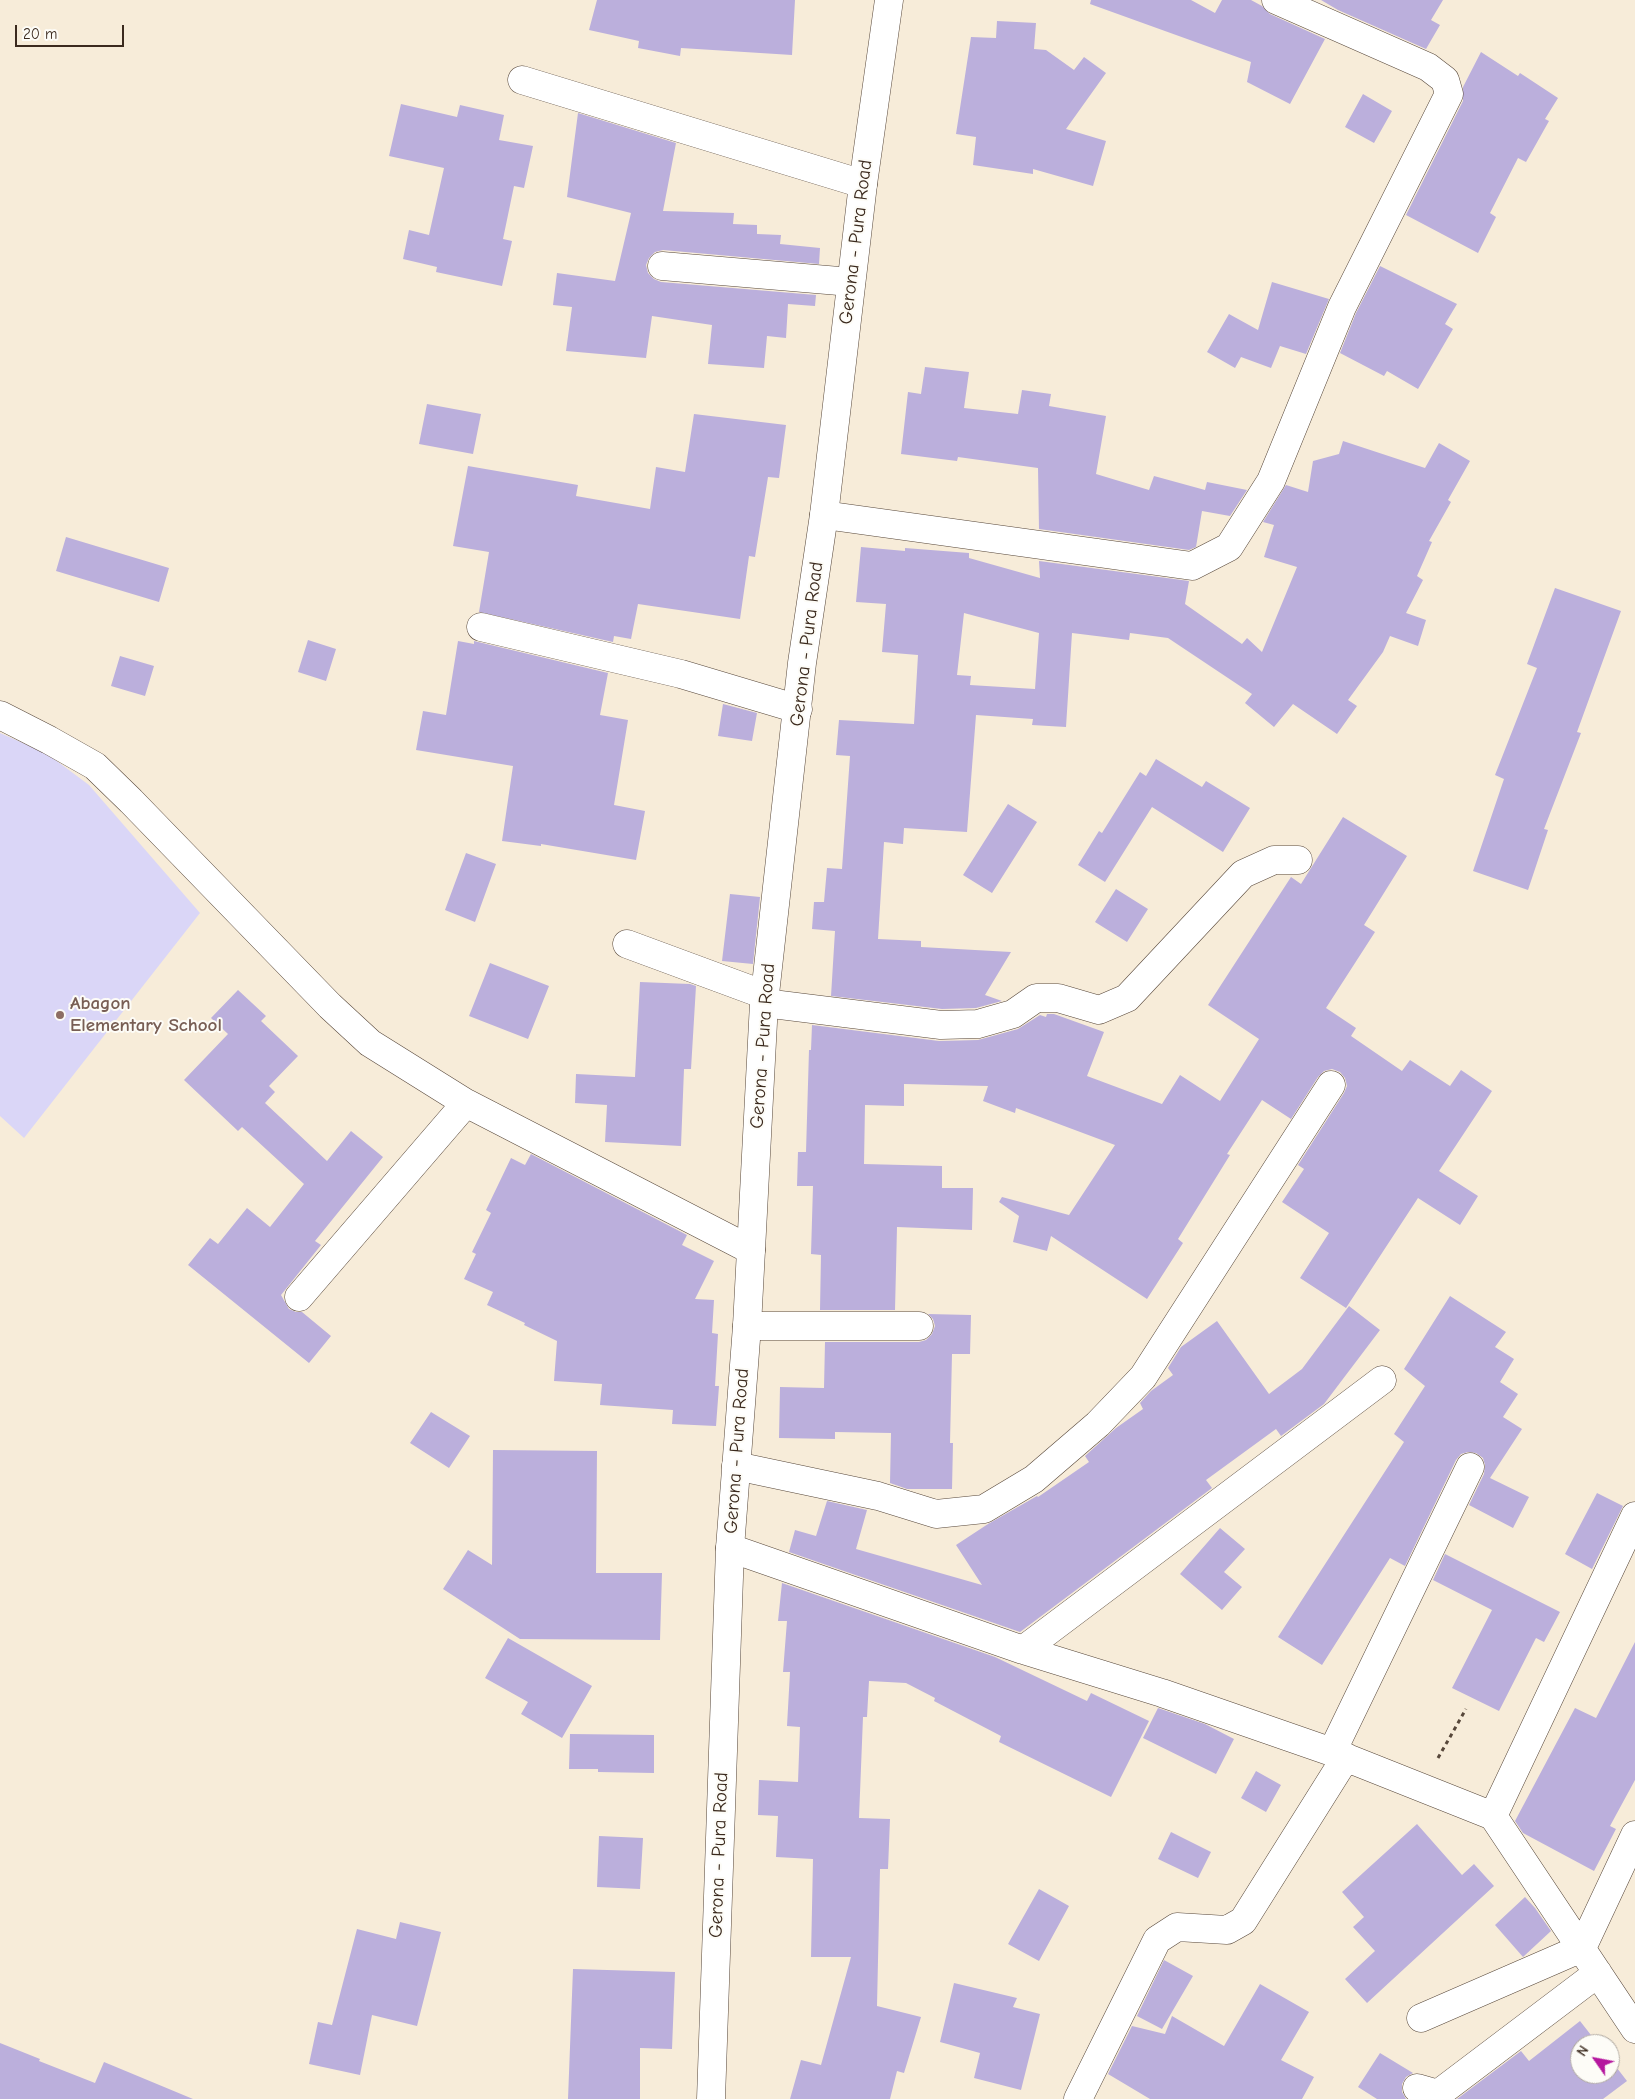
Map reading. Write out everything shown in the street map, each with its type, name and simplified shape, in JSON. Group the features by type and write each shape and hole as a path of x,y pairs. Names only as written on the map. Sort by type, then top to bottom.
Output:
{"street":[{"name":"Gerona - Pura Road","path":"710,2099 730,1548 751,1250 764,999 802,663 824,515 863,184 888,0"},
{"path":"824,515 1192,566 1229,547 1271,482 1342,307 1449,94 1445,80 1428,67 1276,0"},
{"path":"522,80 863,184"},
{"path":"662,266 851,282"},
{"path":"481,627 681,674 798,709"},
{"path":"0,715 95,766 330,1006 370,1043 466,1103 751,1250"},
{"path":"627,944 764,999 940,1025 978,1024 1013,1014 1036,998 1058,998 1099,1010 1126,998 1243,874 1274,860 1298,860"},
{"path":"736,1466 878,1496 936,1514 984,1508 1034,1479 1098,1424 1143,1377 1331,1086"},
{"path":"299,1297 466,1103"},
{"path":"746,1326 919,1326"},
{"path":"1023,1650 1382,1380"},
{"path":"1078,2099 1157,1940 1177,1927 1227,1930 1243,1921 1339,1754 1470,1467"},
{"path":"1493,1816 1635,1516"},
{"path":"730,1548 1023,1650 1162,1693 1339,1754 1493,1816 1598,1973 1633,2020"},
{"path":"1421,2018 1582,1948 1635,1835"},
{"path":"1416,2088 1438,2094 1598,1973"}],"path":[{"path":"1421,1787 1466,1709"}],"shaded area":[{"name":"Abagon Elementary School","path":"0,733 46,753 89,785 200,913 24,1138 0,1116"}],"building":[{"path":"597,0 795,0 792,55 681,48 680,56 638,48 639,41 589,30"},
{"path":"1091,0 1191,0 1215,13 1222,0 1251,0 1262,6 1270,14 1325,39 1290,104 1247,82 1251,62 1090,4"},
{"path":"1321,0 1443,0 1431,20 1440,25 1426,49 1338,10"},
{"path":"997,21 1036,23 1034,49 1046,50 1074,70 1084,57 1106,73 1066,129 1106,141 1093,186 1033,169 1033,174 973,165 976,137 956,134 971,37 996,38"},
{"path":"1481,52 1518,76 1520,73 1558,98 1545,119 1549,121 1526,162 1518,158 1490,213 1496,217 1478,253 1406,215 1463,101 1463,87"},
{"path":"1363,94 1392,111 1374,143 1345,127"},
{"path":"401,104 457,117 460,105 504,115 499,140 533,146 524,188 514,186 503,239 512,241 502,286 436,272 437,267 403,259 409,230 429,235 444,168 389,156"},
{"path":"578,113 676,143 663,211 734,213 733,224 757,225 757,234 781,235 780,244 820,248 819,264 663,250 655,252 649,258 646,265 648,273 654,279 661,282 816,295 815,306 788,304 786,338 767,336 764,368 708,364 712,325 652,316 646,358 566,351 572,307 553,305 557,273 615,281 631,213 567,197"},
{"path":"1380,266 1457,304 1445,324 1453,329 1418,389 1387,371 1384,376 1340,353 1356,313"},
{"path":"1272,282 1329,299 1306,354 1280,346 1271,368 1241,357 1235,368 1207,352 1229,314 1258,330"},
{"path":"925,367 969,372 964,408 1018,414 1022,390 1051,394 1049,406 1106,416 1096,474 1149,490 1154,476 1205,490 1207,482 1247,490 1230,516 1202,511 1196,547 1189,550 1039,529 1038,468 958,457 957,461 901,454 908,392 921,394"},
{"path":"427,404 481,414 473,454 419,444"},
{"path":"694,414 786,425 779,478 768,477 755,557 749,556 740,619 638,604 631,639 614,636 613,642 479,612 489,552 453,546 468,466 578,485 576,496 650,509 656,467 685,472"},
{"path":"1343,441 1425,468 1439,443 1470,461 1448,500 1451,502 1429,541 1432,542 1417,576 1423,580 1406,613 1426,620 1418,646 1390,636 1383,652 1348,700 1357,706 1337,734 1293,704 1274,727 1245,703 1252,694 1168,638 1130,633 1129,640 1072,633 1066,727 1032,725 1033,719 976,715 967,832 904,828 903,844 884,842 878,939 921,941 921,947 1011,952 985,995 1002,1001 976,1008 942,1009 831,996 835,931 812,929 814,902 824,902 827,868 842,869 850,756 836,755 839,720 914,724 918,655 882,652 886,604 856,602 861,547 905,551 905,548 969,553 969,558 1040,578 1039,561 1189,581 1185,604 1242,644 1247,638 1262,652 1297,567 1264,557 1274,525 1263,522 1286,485 1308,492 1313,461 1339,454","holes":["964,613 1039,633 1035,689 970,685 971,676 957,675"]},
{"path":"66,537 169,568 159,602 56,571"},
{"path":"1555,588 1621,611 1577,732 1581,733 1544,829 1548,830 1528,890 1473,871 1504,779 1495,775 1537,668 1527,664"},
{"path":"308,640 336,649 326,681 298,672"},
{"path":"458,641 474,644 474,641 608,673 600,715 628,720 614,805 645,811 636,860 541,844 541,846 502,841 513,766 416,750 423,711 446,715"},
{"path":"120,656 154,666 145,696 111,686"},
{"path":"723,704 757,713 752,741 718,736"},
{"path":"1156,759 1202,787 1206,781 1250,808 1223,852 1152,807 1105,882 1078,865 1099,831 1102,833 1140,772 1146,776"},
{"path":"1008,804 1037,822 992,893 963,875"},
{"path":"1343,817 1407,856 1364,925 1375,932 1326,1008 1356,1028 1351,1036 1402,1071 1410,1060 1450,1086 1461,1070 1492,1091 1439,1171 1478,1196 1460,1225 1418,1198 1346,1308 1300,1278 1329,1233 1282,1202 1304,1169 1298,1165 1347,1086 1345,1078 1340,1072 1332,1069 1324,1071 1318,1077 1291,1119 1262,1100 1227,1154 1230,1155 1178,1239 1183,1243 1147,1299 1051,1236 1047,1251 1013,1242 1019,1216 999,1202 1002,1197 1069,1215 1115,1145 1016,1108 1015,1113 983,1101 988,1086 904,1084 904,1106 865,1105 864,1164 942,1166 942,1188 973,1188 972,1230 897,1227 895,1310 820,1310 821,1255 811,1254 813,1186 797,1186 798,1152 806,1152 809,1050 811,1050 812,1025 939,1041 978,1040 1018,1029 1040,1015 1046,1017 1047,1014 1054,1014 1104,1032 1087,1076 1162,1104 1180,1075 1220,1101 1259,1039 1208,1005 1291,877 1301,884"},
{"path":"466,853 496,864 475,922 445,910"},
{"path":"1116,889 1148,909 1127,942 1095,922"},
{"path":"730,894 760,897 753,964 722,961"},
{"path":"490,963 549,986 528,1039 469,1016"},
{"path":"640,982 690,984 696,986 691,1069 684,1069 681,1146 605,1142 607,1105 575,1103 576,1074 635,1077"},
{"path":"238,990 266,1016 261,1021 298,1056 269,1086 275,1092 265,1103 327,1161 351,1131 383,1157 315,1241 321,1245 281,1295 289,1309 302,1312 331,1336 309,1363 188,1265 210,1238 218,1244 247,1208 270,1227 304,1184 242,1127 238,1131 184,1080 228,1034 211,1018"},
{"path":"531,1154 687,1235 682,1245 714,1261 695,1299 714,1300 712,1333 718,1334 715,1386 719,1386 716,1426 672,1424 673,1410 600,1405 602,1384 554,1381 557,1341 487,1305 493,1292 464,1279 476,1254 472,1252 491,1213 486,1210 511,1158 525,1165"},
{"path":"1450,1296 1506,1332 1495,1347 1514,1359 1500,1382 1518,1394 1503,1417 1522,1429 1490,1478 1529,1497 1513,1528 1469,1505 1484,1474 1485,1465 1483,1458 1476,1453 1468,1452 1461,1454 1456,1460 1405,1566 1390,1558 1322,1665 1278,1637 1404,1442 1394,1434 1425,1386 1404,1369"},
{"path":"1349,1306 1380,1330 1324,1404 1281,1436 1276,1429 1206,1480 1212,1488 1020,1632 789,1552 795,1530 816,1536 827,1501 867,1510 856,1549 982,1585 956,1545 988,1524 1038,1497 1089,1462 1085,1456 1116,1428 1143,1409 1140,1403 1151,1391 1173,1375 1168,1368 1181,1347 1217,1321 1269,1394 1302,1369"},
{"path":"928,1314 971,1315 970,1354 952,1354 950,1443 953,1443 952,1489 907,1489 890,1483 891,1433 835,1432 835,1439 779,1438 780,1387 824,1388 825,1342 919,1342 926,1340 932,1334 935,1326 933,1319"},
{"path":"431,1412 470,1436 449,1468 410,1443"},
{"path":"493,1450 597,1451 596,1573 662,1573 660,1640 520,1639 443,1589 468,1550 492,1565"},
{"path":"1597,1493 1623,1506 1592,1569 1565,1554"},
{"path":"1220,1528 1245,1549 1224,1572 1242,1587 1222,1610 1180,1574"},
{"path":"1445,1554 1560,1612 1544,1642 1536,1638 1499,1711 1452,1688 1492,1610 1433,1580"},
{"path":"782,1583 995,1657 1087,1701 1091,1693 1149,1721 1111,1797 999,1742 1001,1736 934,1701 935,1698 906,1683 869,1681 867,1717 863,1717 859,1818 890,1819 888,1869 880,1869 877,2006 921,2017 904,2073 897,2071 890,2099 790,2099 801,2060 821,2065 851,1957 811,1957 813,1859 776,1857 778,1816 758,1815 759,1780 798,1782 800,1727 787,1726 790,1672 783,1672 787,1621 778,1621"},
{"path":"508,1638 592,1686 562,1738 521,1714 528,1702 485,1678"},
{"path":"1635,1642 1635,1780 1610,1826 1616,1829 1594,1871 1523,1833 1515,1821 1575,1708 1596,1718"},
{"path":"1158,1708 1205,1724 1234,1739 1216,1774 1143,1738"},
{"path":"570,1734 654,1735 654,1773 598,1772 598,1769 569,1769"},
{"path":"1256,1771 1281,1785 1266,1812 1241,1798"},
{"path":"1417,1824 1462,1875 1474,1864 1494,1886 1367,2003 1345,1979 1375,1951 1353,1927 1364,1917 1342,1892"},
{"path":"1171,1832 1211,1852 1198,1878 1158,1859"},
{"path":"599,1836 643,1838 640,1889 597,1887"},
{"path":"1039,1889 1069,1906 1039,1961 1008,1944"},
{"path":"1525,1897 1551,1931 1523,1957 1495,1925"},
{"path":"400,1922 441,1932 417,2026 372,2015 360,2075 309,2064 318,2022 332,2025 357,1929 396,1939"},
{"path":"1164,1960 1193,1976 1162,2029 1137,2016"},
{"path":"573,1969 675,1972 672,2049 640,2048 640,2099 568,2099"},
{"path":"954,1983 1017,1998 1013,2007 1040,2014 1021,2090 974,2078 980,2053 940,2042"},
{"path":"1260,1984 1309,2012 1281,2060 1314,2077 1302,2099 1150,2099 1108,2074 1132,2026 1165,2034 1172,2016 1224,2046"},
{"path":"1580,2021 1590,2034 1570,2034 1570,2084 1620,2084 1620,2072 1627,2081 1603,2099 1457,2099 1521,2051 1529,2061"},
{"path":"0,2043 95,2083 104,2062 193,2099 0,2099"},
{"path":"1380,2053 1413,2073 1406,2077 1402,2084 1402,2092 1406,2099 1377,2099 1358,2087"}],"place":[{"name":"Abagon Elementary School","path":"60,1015"}]}
